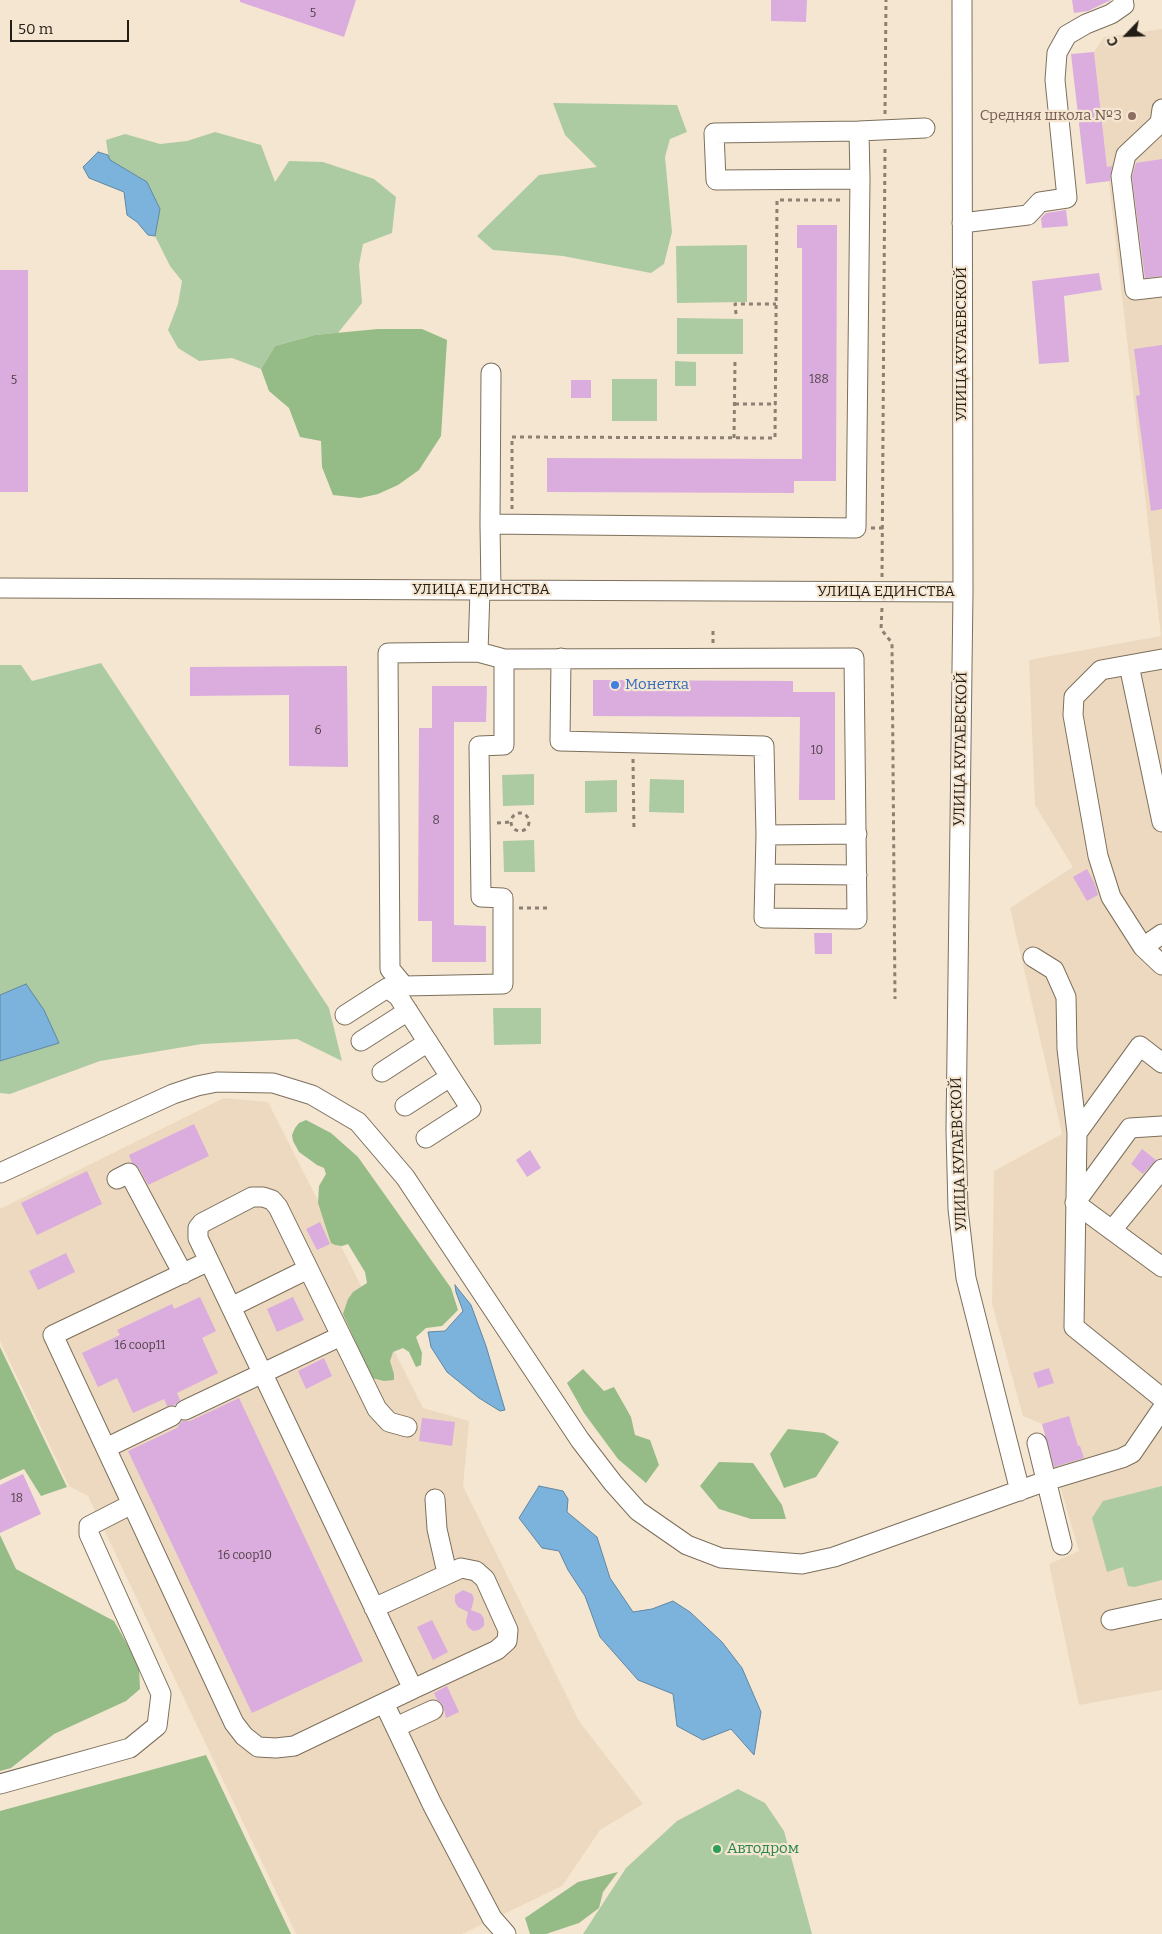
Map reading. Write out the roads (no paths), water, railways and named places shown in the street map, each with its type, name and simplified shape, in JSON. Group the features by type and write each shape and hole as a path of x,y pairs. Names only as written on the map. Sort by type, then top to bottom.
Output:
{"street":[{"name":"УЛИЦА КУГАЕВСКОЙ","path":"962,0 963,592 956,1130 958,1209 966,1278 1020,1491"},
{"path":"962,223 1028,215 1040,202 1067,198 1055,80 1057,53 1067,35 1086,24 1111,14 1124,5 1123,0"},
{"path":"1161,119 1126,155 1121,176 1135,290 1162,287"},
{"path":"860,179 716,180 714,133 925,128"},
{"path":"490,524 856,528 859,131"},
{"path":"478,652 490,524 491,374"},
{"name":"УЛИЦА ЕДИНСТВА","path":"0,588 963,592"},
{"path":"426,1138 471,1109 428,1042 390,969 388,654 478,652 504,659 561,658 854,658 857,919 764,918 766,835 764,746 560,741 561,658"},
{"path":"344,1014 388,988 403,997 504,984 503,898 481,897 479,746 504,744 504,659"},
{"path":"1162,660 1101,670 1074,697 1073,715 1098,856 1111,897 1143,947 1162,965"},
{"path":"1129,665 1162,822"},
{"path":"766,835 857,834"},
{"path":"765,874 857,875"},
{"path":"1143,947 1162,934"},
{"path":"1033,957 1054,970 1066,997 1067,1050 1077,1133 1074,1327 1162,1398"},
{"path":"361,1041 403,997"},
{"path":"382,1072 428,1042"},
{"path":"1077,1133 1140,1046 1162,1063"},
{"path":"405,1106 450,1077"},
{"path":"0,1173 173,1094 197,1086 217,1082 273,1083 312,1095 358,1122 380,1146 404,1177 580,1440 613,1483 638,1511 664,1531 687,1545 721,1558 802,1564 834,1557 1046,1481 1122,1458 1132,1453 1162,1409"},
{"path":"1076,1203 1130,1128 1162,1126"},
{"path":"1112,1230 1162,1170"},
{"path":"116,1179 129,1173 183,1274"},
{"path":"407,1427 389,1422 383,1418 377,1409 278,1207 272,1200 263,1197 252,1197 202,1222 198,1228 198,1238 413,1689"},
{"path":"1076,1203 1162,1267"},
{"path":"209,1261 53,1335 234,1723 244,1736 258,1747 294,1746 497,1650 507,1641 508,1630 485,1579 476,1571 461,1568 447,1573 374,1608"},
{"path":"231,1307 308,1269"},
{"path":"106,1448 340,1336"},
{"path":"1037,1443 1062,1545"},
{"path":"435,1499 437,1529 447,1573"},
{"path":"0,1784 130,1748 157,1726 161,1694 89,1534 89,1526 132,1504"},
{"path":"1111,1620 1162,1608"},
{"path":"384,1703 432,1804 492,1918 506,1934"},
{"path":"396,1728 433,1710"}],"water":[{"path":"98,152 108,155 110,160 147,182 160,209 155,236 148,235 137,222 127,215 124,192 89,178 83,167"},
{"path":"26,984 44,1010 59,1043 0,1061 0,995"},
{"path":"455,1285 471,1305 486,1346 505,1410 500,1411 479,1398 447,1372 431,1347 428,1332 445,1331 463,1311"},
{"path":"539,1486 563,1491 568,1499 567,1512 597,1537 610,1578 633,1612 652,1609 673,1601 690,1612 722,1642 742,1668 761,1712 754,1755 731,1729 703,1740 677,1726 673,1694 638,1680 600,1637 585,1596 568,1570 559,1551 542,1548 519,1518"}],"place":[{"name":"Средняя школа №3","path":"1132,116"},
{"name":"Монетка","path":"615,685"},
{"name":"Автодром","path":"717,1849"}]}
